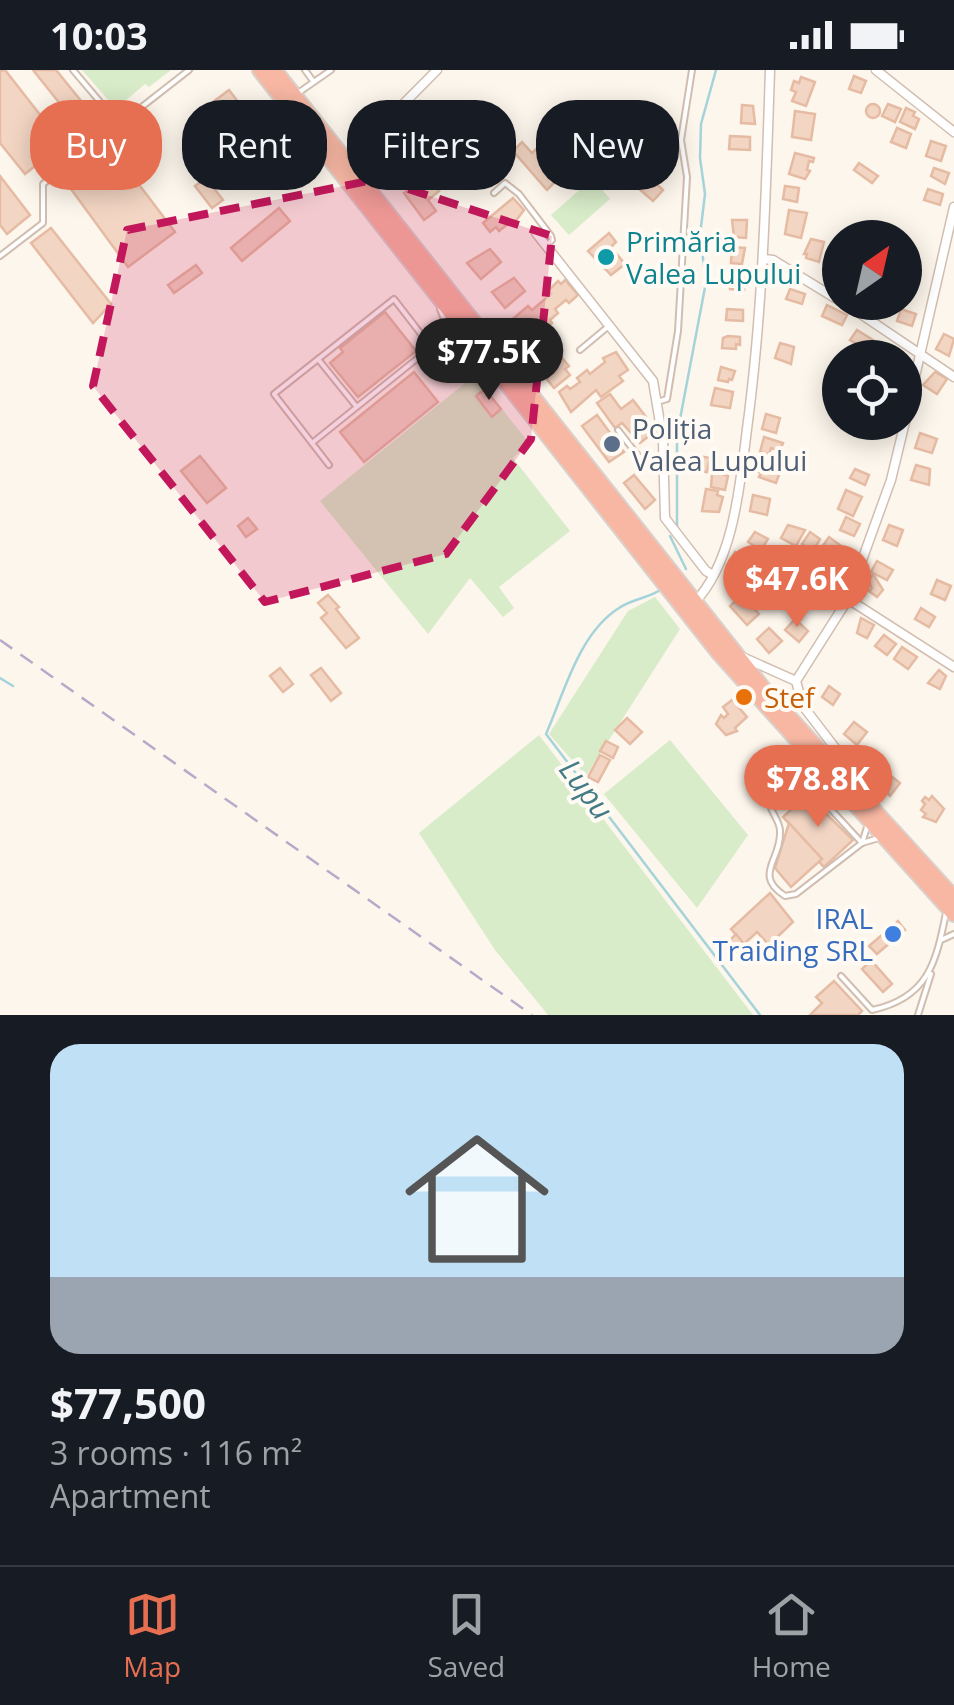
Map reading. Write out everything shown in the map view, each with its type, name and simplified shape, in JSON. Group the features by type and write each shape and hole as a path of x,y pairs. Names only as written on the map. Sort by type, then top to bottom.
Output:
{"highway":[{"path":"260,70 487,359 675,587 744,684 884,838 952,906"},
{"path":"274,70 660,569"},
{"path":"675,587 694,602 734,654 952,906"}],"street":[{"path":"408,100 437,70"},
{"path":"694,602 713,575 736,512 761,327 770,70"},
{"path":"876,70 954,132"},
{"path":"922,350 954,207"},
{"path":"536,233 653,382 665,463 665,518 713,575"},
{"path":"764,259 822,290"},
{"path":"869,320 899,340"},
{"path":"922,355 954,376"},
{"path":"847,782 849,766 803,706 796,680 848,600 891,480 901,440"},
{"path":"848,600 954,667"},
{"path":"734,654 796,680"}],"lane":[{"path":"73,70 98,100"},
{"path":"153,100 189,70"},
{"path":"305,70 313,81"},
{"path":"657,402 666,399 678,331 687,176 682,140 692,70"},
{"path":"294,96 326,71"},
{"path":"494,194 505,183 519,194 551,236 546,246"},
{"path":"0,256 42,223 43,190"},
{"path":"312,443 444,336 445,322 434,290"},
{"path":"329,464 274,394 394,299 431,347"},
{"path":"580,350 610,325"},
{"path":"444,336 460,340 487,359"},
{"path":"318,359 356,407"},
{"path":"618,430 639,457 665,463"},
{"path":"804,780 808,755"},
{"path":"826,774 804,780 772,808 781,834 769,875 773,887 785,896 796,894 862,843 884,838"},
{"path":"804,780 862,843"},
{"path":"862,843 869,821"},
{"path":"918,1015 952,906"},
{"path":"941,940 954,934"},
{"path":"841,976 870,1013 893,1006 931,974"}],"highlighted area":[{"path":"378,179 552,236 531,439 446,554 265,602 93,386 127,230"}],"green space":[{"path":"82,70 171,70 126,100 108,100"},
{"path":"579,190 603,190 610,199 569,235 551,215"},
{"path":"475,375 529,443 513,458 570,531 499,587 514,608 503,617 470,578 428,634 320,501"},
{"path":"655,597 680,629 586,776 549,734 628,611"},
{"path":"539,735 753,1015 548,1015 495,950 419,833"},
{"path":"670,740 748,835 697,908 604,794"}],"building":[{"path":"5,70 30,102 30,170 25,174 0,143 0,71"},
{"path":"33,70 56,70 80,100 57,100"},
{"path":"854,76 866,81 861,93 849,89"},
{"path":"801,77 815,82 806,106 792,101 796,92 791,90 794,81 799,83"},
{"path":"229,90 237,100 216,100"},
{"path":"873,104 880,111 873,118 866,111"},
{"path":"888,104 901,109 895,122 882,116"},
{"path":"742,105 753,106 755,124 741,123"},
{"path":"906,108 919,119 915,129 900,122"},
{"path":"795,111 815,114 811,140 792,137"},
{"path":"897,128 911,134 906,148 891,142"},
{"path":"730,136 750,137 750,150 729,149"},
{"path":"931,141 946,146 941,161 926,156"},
{"path":"522,142 532,153 536,149 536,177 516,154 516,148"},
{"path":"795,153 814,158 809,161 810,171 805,179 789,174"},
{"path":"859,163 878,176 872,183 854,170"},
{"path":"934,168 949,173 945,184 931,176"},
{"path":"0,176 30,215 7,234 0,225"},
{"path":"785,186 799,188 797,202 783,199"},
{"path":"928,189 943,194 940,205 924,200"},
{"path":"72,190 143,190 175,232 128,267"},
{"path":"198,190 215,190 223,200 212,208"},
{"path":"438,190 428,200 436,211 424,220 404,193"},
{"path":"640,190 663,190 653,201"},
{"path":"513,198 524,210 514,223 490,232 483,223"},
{"path":"279,208 290,221 242,261 231,248"},
{"path":"789,210 807,213 801,238 785,234"},
{"path":"732,220 747,220 746,238 734,237"},
{"path":"51,228 111,304 93,323 31,243"},
{"name":"Primăria Valea Lupului","path":"609,233 616,242 611,247 625,264 611,275 588,251"},
{"path":"811,239 822,242 819,262 804,254"},
{"path":"732,247 745,248 742,264 731,263"},
{"path":"490,249 501,262 481,279 467,263"},
{"path":"196,265 202,273 174,293 168,285"},
{"path":"514,278 525,291 505,308 492,292"},
{"path":"730,278 744,278 744,290 730,289"},
{"path":"565,280 578,295 555,309 558,313 550,320 552,323 543,331 538,326 535,329 540,334 527,345 508,323 528,306 532,310 551,294 548,291 558,281 561,284"},
{"path":"790,289 805,294 802,304 786,299"},
{"path":"727,309 743,310 743,321 726,320"},
{"path":"385,312 416,351 358,397 330,363 343,352 340,348"},
{"path":"857,330 873,340 850,340"},
{"path":"944,334 954,339 949,356 936,349"},
{"path":"740,337 736,349 722,348 723,338"},
{"path":"546,340 557,361 562,358 569,366 565,369 570,375 554,388 527,355"},
{"path":"780,343 794,347 791,364 775,358"},
{"path":"616,352 628,370 619,376 623,381 601,397 596,390 571,412 559,392 580,382 577,378 587,370 590,374 605,362 603,358"},
{"path":"721,367 735,371 732,380 718,380"},
{"path":"414,372 438,402 364,462 340,432"},
{"path":"935,372 947,379 937,394 923,385"},
{"path":"715,388 733,392 730,408 711,405"},
{"path":"485,389 501,409 492,417 476,396"},
{"path":"610,394 621,409 633,400 653,426 640,443 622,423 615,428 597,403"},
{"path":"766,414 780,418 776,433 762,429"},
{"path":"597,415 624,452 609,462 582,426"},
{"path":"922,434 937,439 932,453 915,448"},
{"path":"764,437 783,443 780,451 771,448 769,454 760,452"},
{"path":"693,455 710,458 707,472 691,470"},
{"path":"200,456 226,488 207,503 181,471"},
{"path":"756,463 780,472 776,483 759,477 761,473 754,470"},
{"path":"916,465 930,469 929,485 911,480"},
{"path":"855,469 869,475 865,485 850,478"},
{"path":"712,474 728,476 725,490 711,487"},
{"path":"634,475 655,500 645,509 624,483"},
{"path":"706,489 718,491 717,495 723,497 719,512 702,511"},
{"path":"846,490 862,497 853,516 838,509"},
{"path":"753,495 770,499 767,515 750,511"},
{"path":"846,517 860,524 854,536 840,530"},
{"path":"248,518 257,529 246,537 238,526"},
{"path":"788,525 805,530 796,546 781,538"},
{"path":"889,525 903,530 897,546 883,540"},
{"path":"755,532 768,539 761,550 748,542"},
{"path":"810,532 820,539 813,551 802,544"},
{"path":"829,537 844,548 831,565 817,554"},
{"path":"735,552 748,558 743,569 730,563"},
{"path":"877,561 893,570 887,580 871,572"},
{"path":"813,574 827,583 821,593 803,588"},
{"path":"873,574 883,590 877,597 869,591 872,588 868,581"},
{"path":"937,580 951,586 945,600 931,594"},
{"path":"328,595 359,638 346,648 321,618 327,613 318,603"},
{"path":"742,595 759,614 747,625 730,606"},
{"path":"921,608 935,617 929,627 915,619"},
{"path":"861,618 874,625 867,638 857,633"},
{"path":"795,619 808,631 799,642 785,630"},
{"path":"769,628 782,641 769,653 757,639"},
{"path":"884,635 896,644 887,655 875,646"},
{"path":"902,647 917,657 908,669 894,659"},
{"path":"280,668 293,684 283,692 270,676"},
{"path":"321,668 341,693 331,701 311,675"},
{"path":"939,670 946,676 940,689 928,683"},
{"path":"829,686 840,694 833,705 822,697"},
{"path":"732,700 747,717 735,728 737,731 726,735 716,724 721,715 724,718 728,714 723,707"},
{"path":"627,718 642,732 630,744 615,730"},
{"path":"854,722 867,732 857,745 844,734"},
{"path":"606,741 618,747 613,758 600,751"},
{"path":"763,752 772,763 763,770 754,759"},
{"path":"600,755 610,760 598,782 588,777"},
{"path":"887,773 900,783 890,796 879,783"},
{"path":"807,795 853,840 824,867 819,862 822,859 783,817"},
{"path":"932,796 944,809 936,822 923,817 926,814 921,810 925,797 929,800"},
{"path":"789,823 822,859 791,887 775,868"},
{"path":"770,893 793,922 769,945 757,932 744,944 731,929"},
{"path":"898,921 905,930 877,954 869,946"},
{"path":"736,934 744,944 733,954 725,945"},
{"path":"871,960 892,984 883,992 862,969"},
{"path":"834,981 862,1011 858,1015 810,1015 822,1003 816,997"}],"waterway":[{"name":"Lupu","path":"677,528 677,435 706,282 700,235 705,194 701,124 716,70"},
{"name":"Lupu","path":"670,536 686,569"},
{"name":"Lupu","path":"662,589 619,608 593,632 574,665 546,734 760,1015"},
{"path":"0,678 13,686"}],"railway":[{"path":"0,640 532,1015"}],"place":[{"name":"Primăria Valea Lupului","path":"606,257"},
{"name":"Poliția Valea Lupului","path":"612,444"},
{"name":"Stef","path":"744,697"},
{"name":"IRAL Traiding SRL","path":"893,934"}]}
